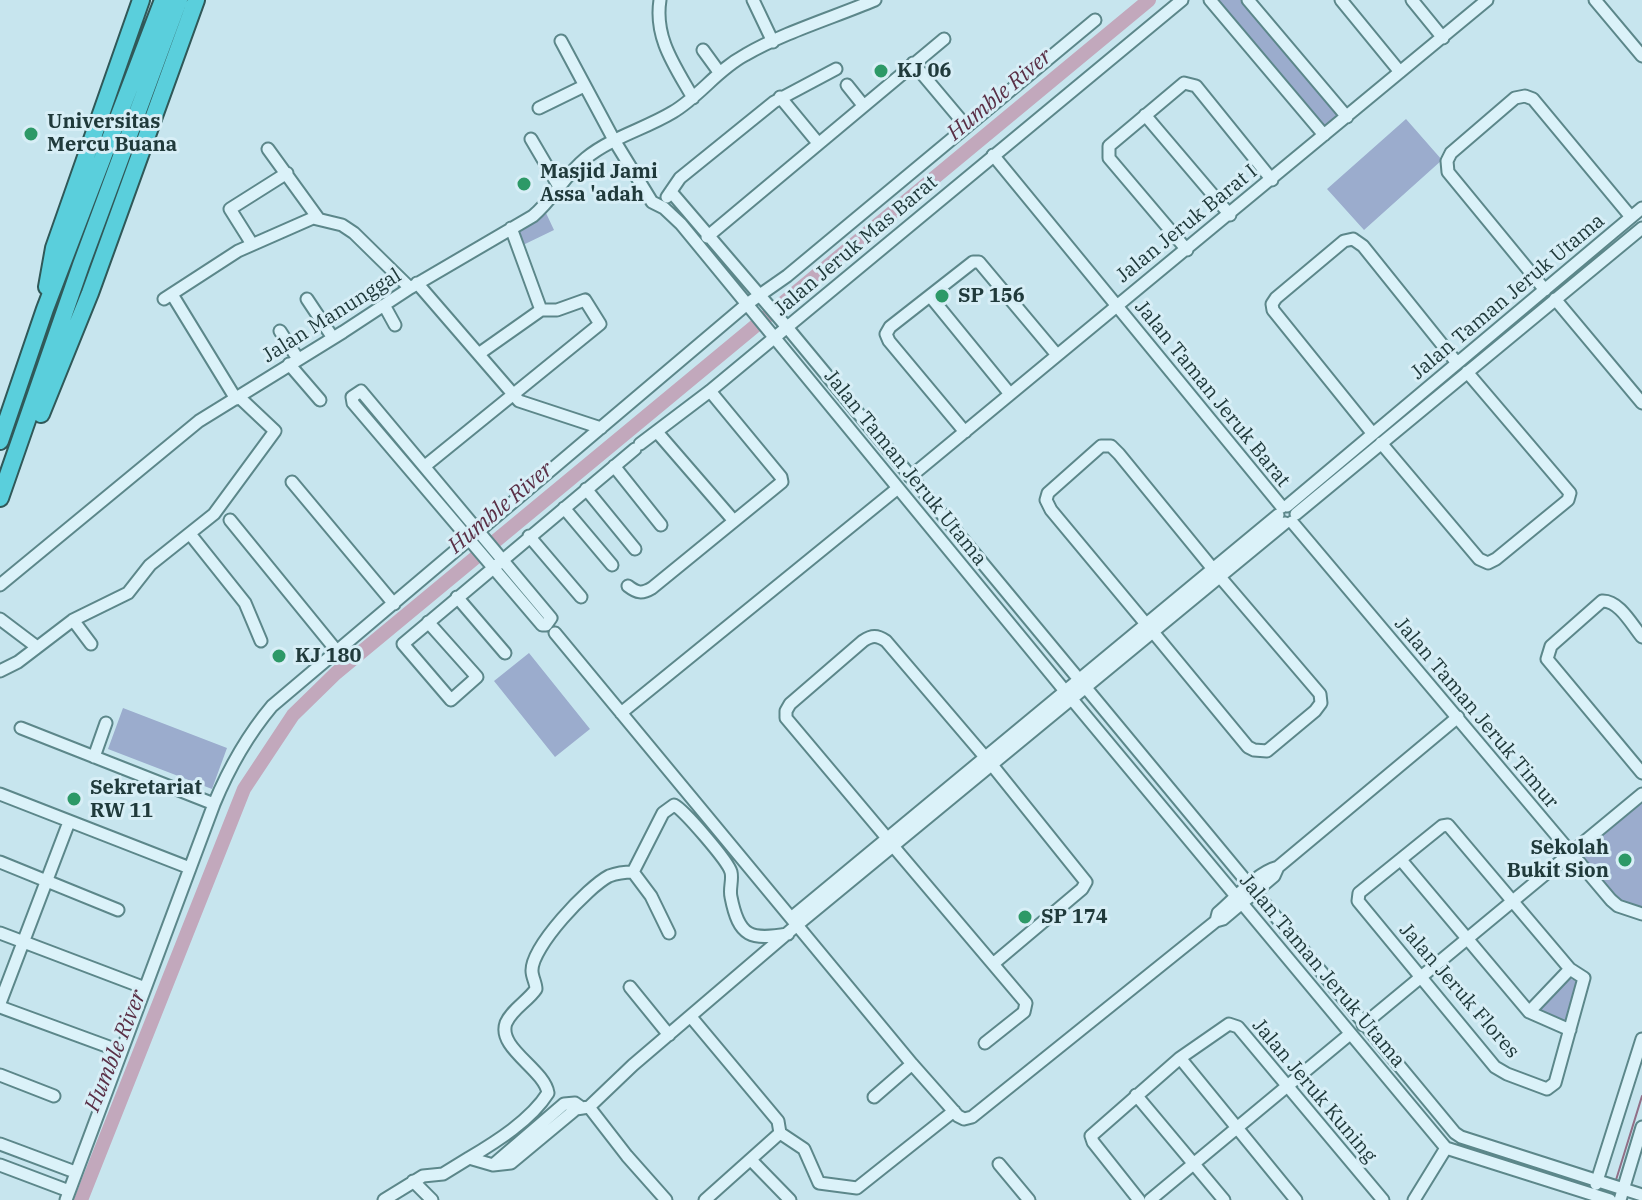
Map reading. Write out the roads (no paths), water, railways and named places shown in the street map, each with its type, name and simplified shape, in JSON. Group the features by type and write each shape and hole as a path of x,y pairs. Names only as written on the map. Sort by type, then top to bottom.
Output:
{"highway":[{"path":"45,309 48,272 54,248 141,0"},
{"path":"0,441 45,309 163,0"},
{"path":"0,498 81,265 179,0"},
{"path":"15,458 33,435 90,293 196,0"}],"street":[{"path":"660,0 659,29 665,47 693,98"},
{"path":"753,0 773,42"},
{"name":"Jalan Manunggal","path":"0,585 182,433 413,285 542,208 558,185 586,158 614,140 672,113 693,98 719,72 744,55 853,4 875,0"},
{"name":"Jalan Jeruk Mas Barat","path":"428,622 477,677 451,700 403,644 496,560 710,391 784,324 1182,0"},
{"path":"1210,0 1324,135"},
{"path":"1248,0 1347,117"},
{"path":"1341,0 1400,72"},
{"path":"1412,0 1443,38"},
{"path":"1595,0 1642,56"},
{"name":"Jalan Jeruk Barat I","path":"910,477 1485,1"},
{"path":"0,1165 68,1195 231,764 260,721 285,694 477,539 601,428 763,300 787,276 1095,20"},
{"path":"707,237 944,39"},
{"name":"Jalan Taman Jeruk Utama","path":"561,41 614,140 652,202 664,208 681,224 1446,1148"},
{"path":"703,50 719,72"},
{"path":"913,63 966,126"},
{"path":"657,206 672,193 680,178 780,97 836,69"},
{"path":"1187,250 1109,158 1109,146 1145,115 1184,83 1196,86 1272,180"},
{"path":"847,85 863,105"},
{"path":"539,108 584,86"},
{"path":"1545,290 1448,172 1447,161 1451,153 1515,98 1525,96 1533,99 1631,217"},
{"path":"780,97 818,143"},
{"path":"1145,115 1230,215"},
{"path":"531,139 558,185"},
{"path":"268,149 318,218"},
{"name":"Jalan Taman Jeruk Barat","path":"993,155 1286,515"},
{"path":"252,244 230,209 287,173"},
{"name":"Jalan Taman Jeruk Utama","path":"672,193 1255,889 1363,1025 1458,1135 1600,1181 1620,1192 1642,1195"},
{"name":"Jalan Taman Jeruk Utama","path":"585,1107 890,842 1286,515 1377,438 1457,363 1642,208"},
{"path":"0,671 18,662 73,620 128,593 150,565 214,514 275,431 238,398 169,298 226,258 306,219 318,218 342,225 354,233 413,285 480,353 512,394 524,404 601,428"},
{"path":"511,228 541,310"},
{"name":"Jalan Taman Jeruk Utama","path":"1377,438 1467,372 1642,228"},
{"path":"1457,363 1363,246 1353,239 1344,241 1272,304 1273,310 1377,438 1479,559 1488,563 1568,500 1570,493 1467,372"},
{"path":"965,432 889,341 886,334 890,327 973,262 979,262 1057,355"},
{"path":"930,296 1010,394"},
{"path":"307,299 333,338"},
{"path":"1555,299 1642,403"},
{"path":"425,466 600,324 600,320 585,300 557,310 541,310 480,353"},
{"path":"384,305 395,325"},
{"path":"280,331 294,362 320,400"},
{"path":"628,586 636,592 645,592 782,482 710,391"},
{"path":"477,539 425,466 364,393 358,392 352,397 353,403 496,560 551,618 546,625 542,625 496,560"},
{"path":"657,432 734,521"},
{"path":"1101,446 1111,446 1216,573 1320,694 1321,703 1315,711 1267,751 1248,747 1051,510 1046,500 1048,493 1101,446"},
{"path":"614,466 661,525"},
{"path":"292,482 394,604"},
{"path":"621,713 898,488"},
{"path":"586,489 635,549"},
{"path":"564,508 612,565"},
{"name":"Jalan Taman Jeruk Timur","path":"1286,515 1618,906 1642,914"},
{"path":"230,520 336,650"},
{"path":"190,534 245,603 261,641"},
{"path":"529,536 581,597"},
{"path":"975,582 988,571"},
{"path":"457,597 505,653"},
{"path":"1642,637 1616,605 1602,601 1547,652 1547,659 1642,773"},
{"path":"0,619 37,647"},
{"path":"73,620 91,644"},
{"path":"555,633 792,926 958,1116 968,1119 1216,921 1218,913 1255,889 1269,870 1278,867 1458,717"},
{"path":"985,1043 1026,1008 1026,1003 993,964 890,842 786,718 790,704 870,636 886,641 1086,882 1082,889 993,964"},
{"path":"94,757 106,723"},
{"path":"21,728 214,804"},
{"path":"0,794 190,868"},
{"path":"1363,1025 1642,794"},
{"path":"633,872 663,813 674,805 679,807 729,868 731,897 742,927 757,938 792,926"},
{"path":"69,822 0,1005 120,1051"},
{"name":"Jalan Jeruk Flores","path":"1448,825 1512,901 1570,969 1585,980 1555,1083 1547,1089 1495,1067 1358,901 1359,893 1442,826 1448,825"},
{"path":"1401,860 1529,1012 1570,1030"},
{"path":"0,862 118,910"},
{"path":"633,872 651,896 669,933"},
{"path":"384,1200 423,1176 448,1172 507,1133 543,1100 548,1093 544,1081 506,1039 508,1020 536,989 531,969 561,917 612,875 633,872"},
{"path":"0,933 145,988"},
{"path":"1529,1012 1570,969"},
{"path":"630,987 669,1035"},
{"path":"691,1017 778,1121 780,1133 804,1149 819,1183 857,1188 864,1185 954,1111"},
{"name":"Jalan Jeruk Kuning","path":"1139,1200 1091,1136 1180,1058 1226,1024 1233,1024 1383,1200"},
{"path":"1150,1200 1350,1034"},
{"path":"1414,1200 1446,1148 1598,1198 1600,1181 1642,1039"},
{"path":"1180,1058 1296,1200"},
{"path":"874,1097 912,1064"},
{"path":"0,1075 54,1096"},
{"path":"1136,1095 1224,1200"},
{"path":"469,1158 493,1165 564,1104 575,1103 585,1107 666,1200"},
{"path":"1620,1192 1642,1127"},
{"path":"705,1200 780,1133"},
{"path":"0,1144 75,1172"},
{"path":"751,1160 790,1200"},
{"path":"999,1164 1029,1200"},
{"path":"1577,1190 1582,1186 1582,1175"},
{"path":"413,1181 432,1200"},
{"path":"840,1186 848,1200"}],"waterway":[{"name":"Humble River","path":"81,1200 244,789 293,715 336,673 1149,0"},
{"path":"1616,1180 1642,1096"}],"place":[{"name":"KJ 06","path":"881,71"},
{"name":"Universitas Mercu Buana","path":"31,134"},
{"name":"Masjid Jami Assa 'adah","path":"524,184"},
{"name":"SP 156","path":"942,296"},
{"name":"KJ 180","path":"279,656"},
{"name":"Sekretariat RW 11","path":"74,799"},
{"name":"Sekolah Bukit Sion","path":"1625,860"},
{"name":"SP 174","path":"1025,917"}]}
